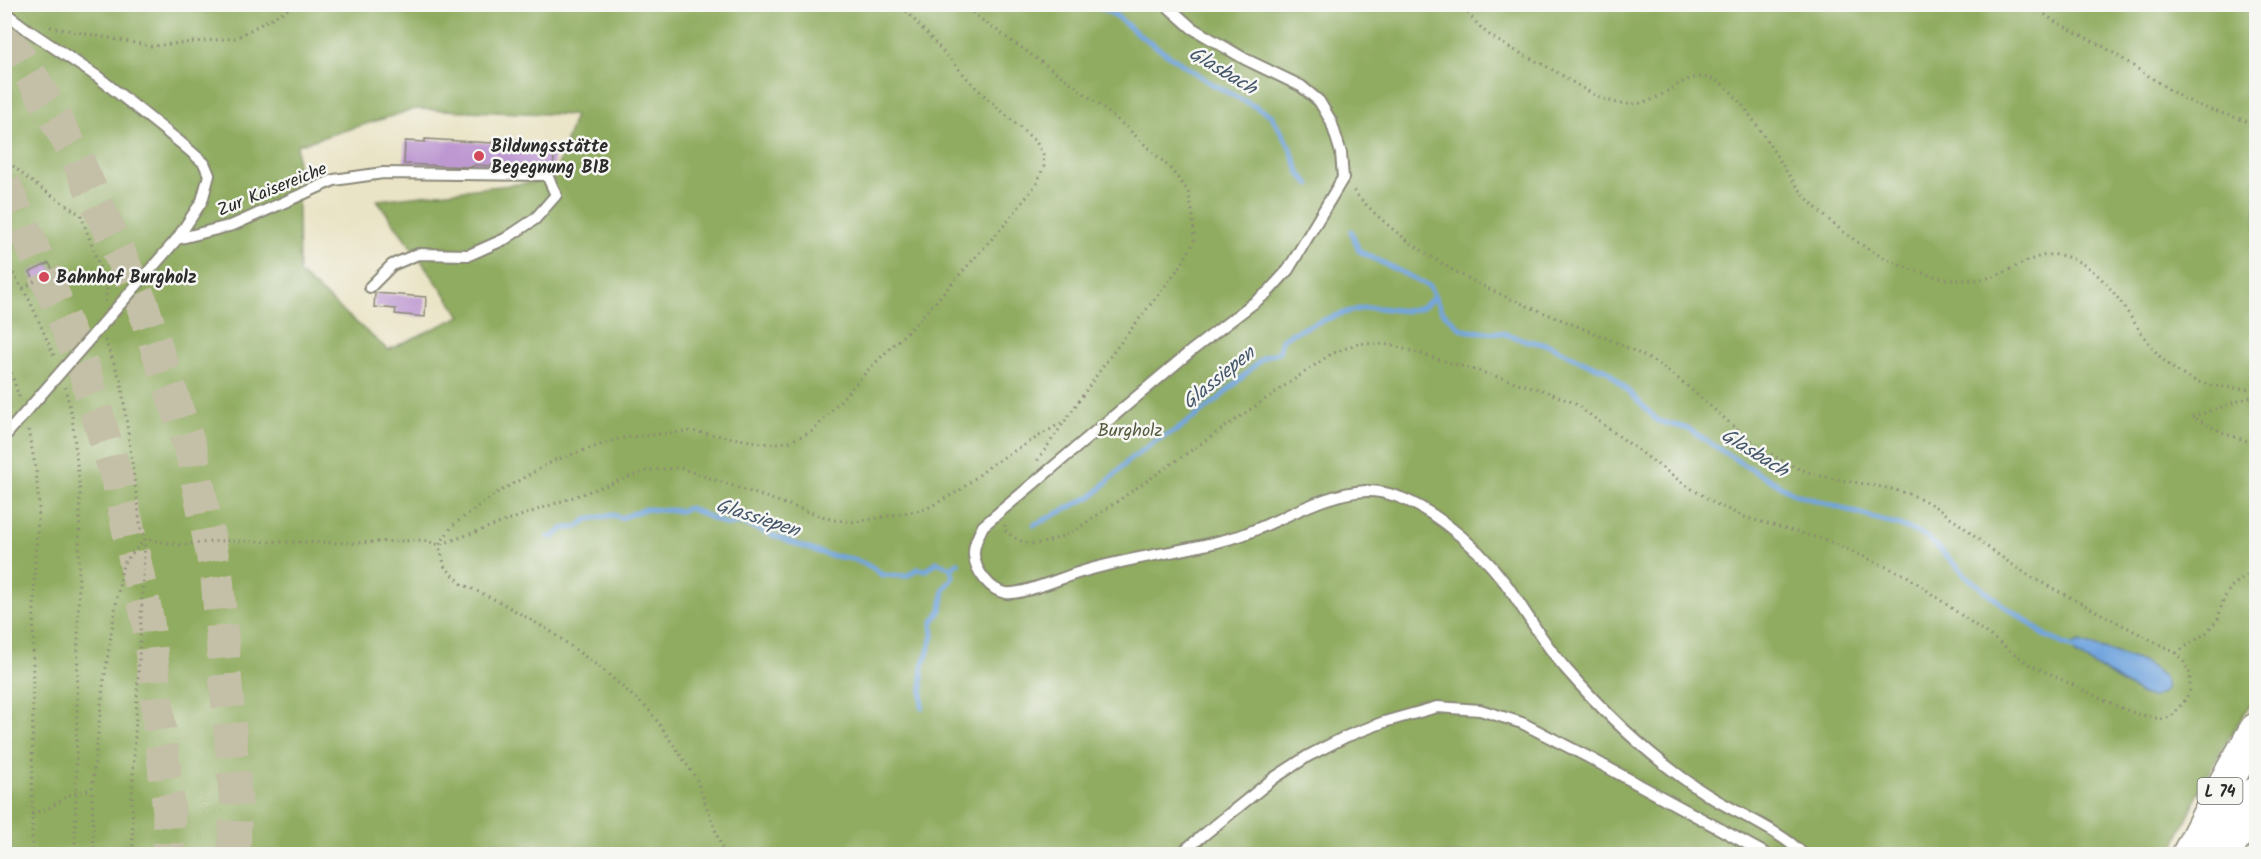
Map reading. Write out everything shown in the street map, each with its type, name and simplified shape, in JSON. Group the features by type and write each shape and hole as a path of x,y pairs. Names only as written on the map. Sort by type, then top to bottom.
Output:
{"highway":[{"name":"L 74","path":"2189,855 2222,789 2256,730"},
{"name":"L 74","path":"2225,855 2256,794"}],"lane":[{"path":"1165,4 1192,28 1245,59 1301,86 1319,101 1331,121 1341,153 1343,178 1288,270 1268,292 1191,351 983,526 977,539 974,555 979,570 989,585 1005,593 1035,587 1123,561 1213,543 1252,531 1322,501 1347,494 1368,491 1412,502 1449,526 1504,582 1563,666 1630,736 1703,792 1778,834 1803,855"},
{"path":"4,12 98,76 204,163 209,175 202,201 177,239 4,437"},
{"name":"Zur Kaisereiche","path":"177,239 233,225 334,180 382,173 547,175 556,195 535,219 505,239 469,255 418,254 392,265 370,287"},
{"path":"1180,855 1274,778 1308,756 1345,737 1384,722 1413,713 1445,708 1480,710 1522,723 1766,855"}],"path":[{"path":"28,30 44,26 151,46 236,38 297,4"},
{"path":"439,545 453,525 495,494 555,460 621,438 691,430 768,444 788,442 813,431 867,371 918,321 1008,221 1037,183 1044,166 1043,154 1036,142 976,88 900,4"},
{"path":"964,4 975,15 1074,85 1125,126 1169,167 1188,191 1193,215 1194,242 1182,264 1062,423 1031,470"},
{"path":"1460,4 1487,33 1502,43 1593,94 1618,103 1642,104 1689,78 1698,76 1718,81 1734,93 1794,182 1815,208 1846,234 1881,256 1927,274 1970,280 1994,276 2048,254 2072,258 2098,275 2114,293 2155,352 2179,373 2201,383 2256,389"},
{"path":"2030,4 2054,21 2106,48 2182,98 2205,108 2256,124"},
{"path":"4,158 29,180 81,214 107,288 100,328 121,381 141,529 145,540 132,796 133,855"},
{"path":"1006,508 1004,529 1013,538 1027,545 1045,543 1074,531 1331,354 1359,343 1375,343 1423,353 1497,378 1545,391 1574,404 1718,506 1747,518 1826,540 1907,576 2029,664 2119,707 2151,719 2171,717 2178,711 2190,690 2190,674 2183,660 2176,653 2040,583 2008,563 1952,518 1923,500 1901,492 1824,478 1776,458 1731,424 1672,374 1646,357 1583,328 1510,299 1466,277 1423,251 1387,224 1363,202 1343,178"},
{"path":"4,258 23,288 42,326 60,373 72,417 80,491 75,855"},
{"path":"23,288 35,281"},
{"path":"4,350 25,415 36,470 39,506 35,559 32,855"},
{"path":"2256,395 2192,417 2226,434 2256,444"},
{"path":"145,540 181,544 221,541 352,543 424,540 439,545 649,470 680,468 833,520 856,522 881,519 926,509 960,490 994,463 1062,423"},
{"path":"94,855 92,789 103,687 123,564 145,540"},
{"path":"439,545 445,567 462,584 500,602 550,631 602,669 651,712 696,778 724,855"},
{"path":"2176,653 2206,633 2218,619 2223,600 2231,587 2256,568"},
{"path":"32,814 51,807 76,792 92,789"}],"green space":[{"name":"Burgholz","path":"5,5 2256,5 2256,697 2231,734 2209,773 2171,854 5,854","holes":["415,109 575,115 553,180 377,200 461,316 388,350 299,273 297,145"]}],"water":[{"path":"2080,642 2148,665 2165,681 2165,691 2152,698 2142,695 2076,654 2070,646"}],"building":[{"name":"Bildungsstätte Begegnung BIB","path":"425,139 492,143 493,139 517,140 517,144 555,146 553,169 404,164 405,141 425,142"},
{"name":"Bahnhof Burgholz","path":"49,263 66,295 54,301 48,291 42,294 30,272"},
{"path":"375,293 426,297 425,317 395,314 396,309 374,307"}],"waterway":[{"name":"Glasbach","path":"1094,4 1115,15 1138,34 1210,83 1271,115 1289,145 1300,174 1310,185"},
{"name":"Glasbach","path":"1351,231 1359,251 1429,286 1441,310 1460,328 1468,331 1502,333 1549,345 1593,366 1607,370 1658,421 1689,429 1744,465 1795,494 1907,528 1927,537 1971,580 2003,605 2044,635 2077,650"},
{"name":"Glassiepen","path":"1034,525 1094,495 1129,460 1157,440 1177,430 1215,402 1264,357 1279,352 1282,339 1311,325 1347,312 1367,308 1402,311 1418,309 1433,298"},
{"name":"Glassiepen","path":"548,537 554,537 562,529 577,527 588,519 614,515 621,518 645,509 681,511 689,508 727,525 741,523 828,555 853,559 872,567 882,575 907,576 917,569 926,570 937,562 951,568 958,563"},
{"path":"922,708 922,669 933,636 932,623 941,610 944,589 953,577 951,568"}],"tunnel":[{"path":"4,33 35,82 74,152 142,304 192,454 217,578 236,802 234,854"},
{"path":"4,183 55,298 85,373 119,486 148,622 169,812 168,854"}],"place":[{"name":"Bildungsstätte Begegnung BIB","path":"479,156"},
{"name":"Bahnhof Burgholz","path":"44,277"}]}
